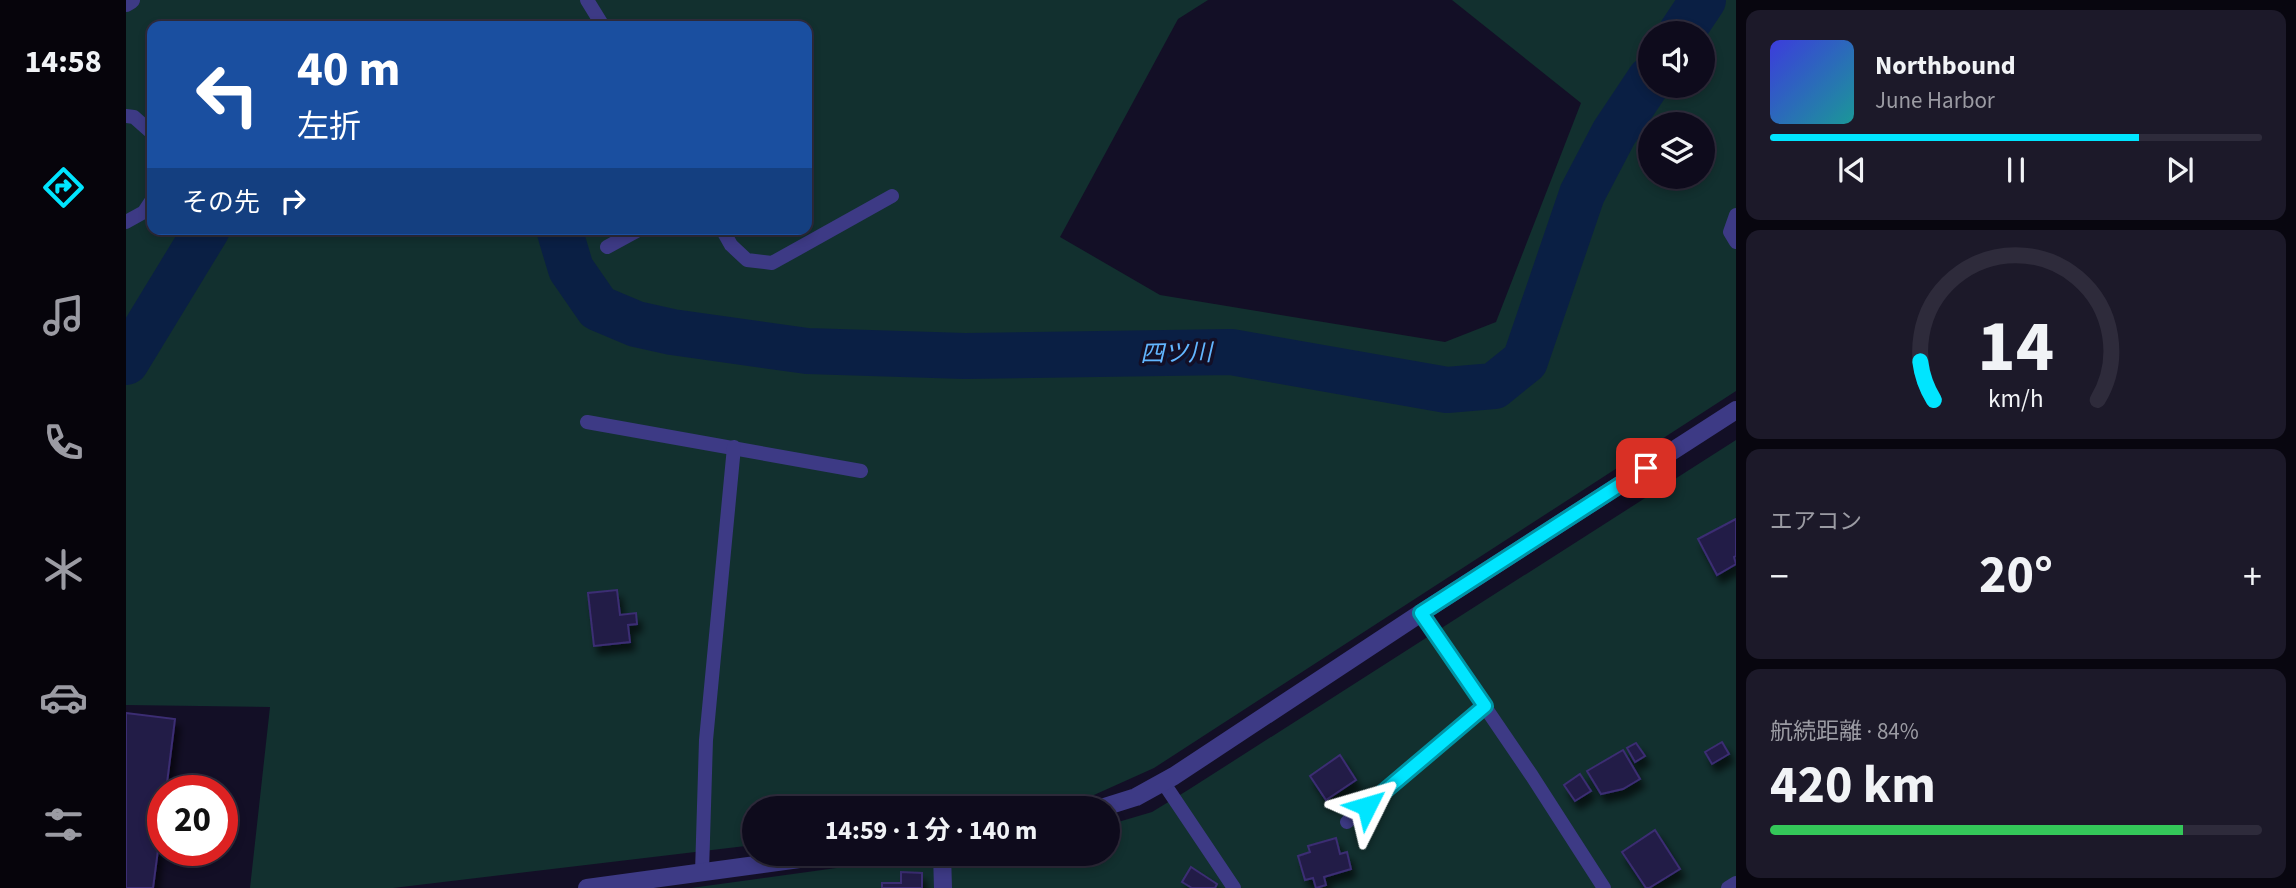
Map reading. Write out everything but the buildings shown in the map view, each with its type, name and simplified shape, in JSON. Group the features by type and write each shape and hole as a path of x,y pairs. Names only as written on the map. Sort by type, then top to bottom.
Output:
{"street":[{"path":"126,3 131,0"},
{"path":"1120,802 1136,797 1163,782 1736,410"},
{"path":"587,888 626,886 751,866"},
{"path":"942,866 943,888"}],"lane":[{"path":"587,0 600,21"},
{"path":"126,116 134,117 147,129"},
{"path":"725,235 731,246 747,260 772,263 892,195"},
{"path":"126,222 147,208"},
{"path":"1736,215 1730,232 1736,242"},
{"path":"607,247 629,235"},
{"path":"587,422 861,471"},
{"path":"702,873 706,740 734,447"},
{"path":"1421,613 1604,888"},
{"path":"1347,822 1485,706"},
{"path":"1163,782 1234,888"},
{"path":"1728,888 1736,883"}],"green space":[{"path":"126,0 1208,0 1178,19 1060,237 1160,295 1445,342 1496,322 1581,103 1452,0 1736,0 1736,391 1154,768 1092,796 742,796 742,846 393,888 250,888 270,707 126,705"},
{"path":"1736,440 1736,888 691,888 851,866 1120,866 1120,821 1152,812"}],"waterway":[{"name":"四ツ川","path":"1689,21 1703,0"},
{"name":"四ツ川","path":"561,235 571,269 598,308 636,324 672,332 807,351 965,356 1231,352 1447,390 1494,386 1525,361 1582,194 1614,133 1638,97"},
{"name":"四ツ川","path":"126,362 203,235"}],"route":[{"path":"1367,806 1485,706 1421,613 1646,468"}]}
